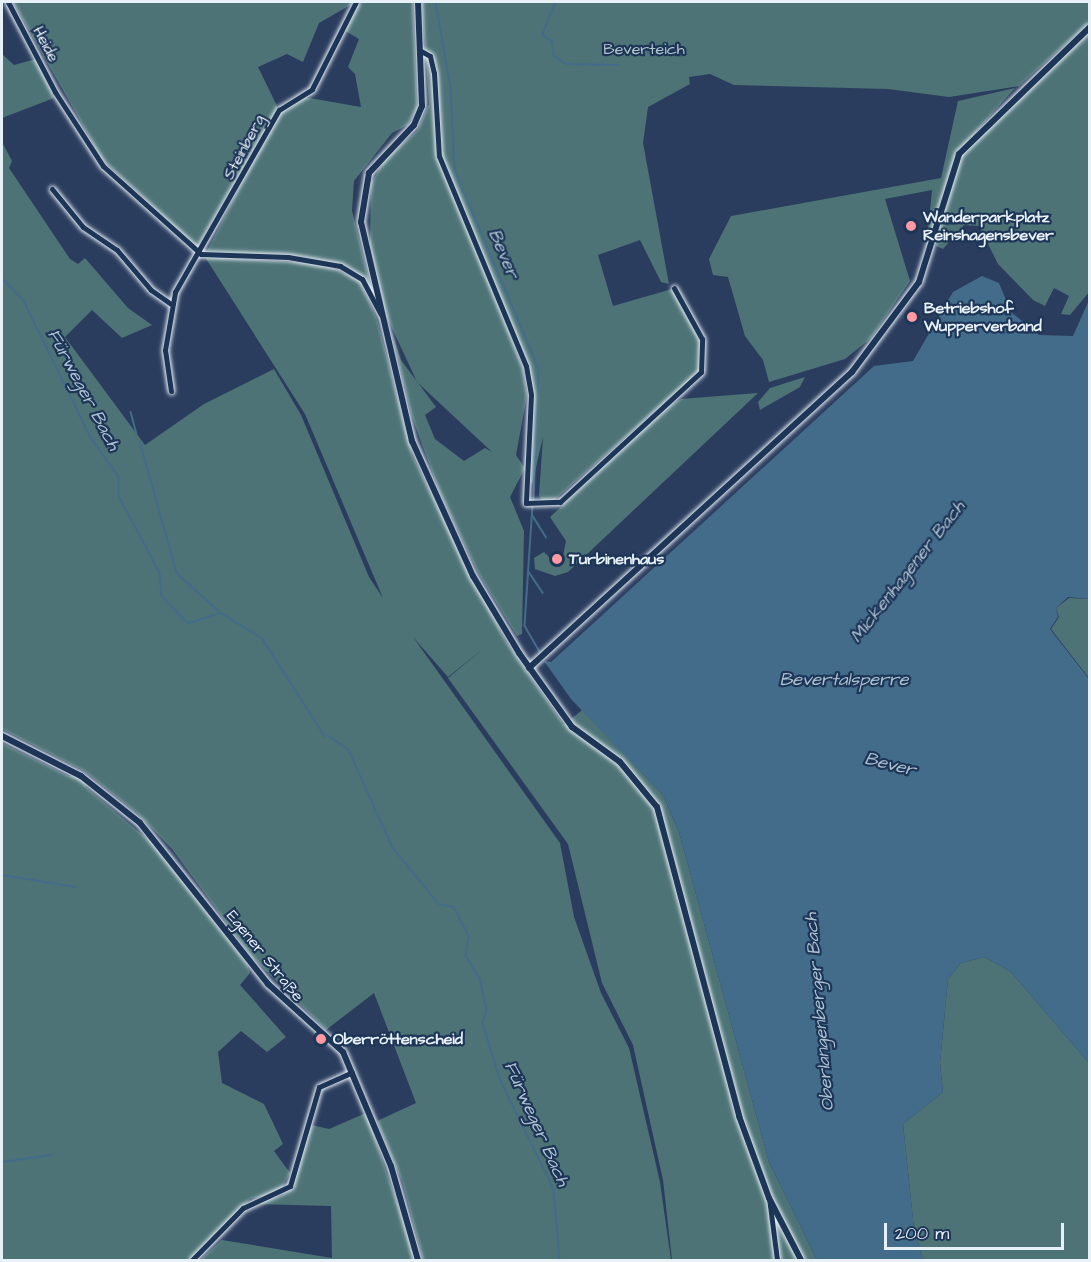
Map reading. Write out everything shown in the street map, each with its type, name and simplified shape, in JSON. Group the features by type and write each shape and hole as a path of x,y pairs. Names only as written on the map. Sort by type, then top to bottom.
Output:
{"street":[{"name":"Heide","path":"8,2 60,99 103,166 201,254"},
{"name":"Steinberg","path":"171,304 201,254 279,110 312,89 356,2"},
{"path":"418,2 424,89 418,116 374,165 363,195 363,242 417,454 481,591 529,668 572,727 620,762 657,807 739,1116 769,1197 801,1260"},
{"path":"529,668 852,372 919,282 959,154 1089,27"},
{"path":"421,51 430,56 434,73 439,156 526,366 531,395 523,496 529,504 560,502 701,372 702,339 674,288"},
{"path":"52,189 82,227 117,250 151,290 171,304 165,350 171,391"},
{"path":"201,254 288,257 340,266 362,279 381,314"},
{"name":"Egener Straße","path":"2,736 90,782 154,836 268,984 343,1052 391,1166 418,1260"},
{"path":"192,1260 243,1208 290,1186 319,1087 352,1072"},
{"path":"769,1197 777,1260"}],"green space":[{"path":"13,2 413,2 417,108 408,125 392,133 354,181 352,211 375,302 364,278 347,266 301,256 207,251 279,110 298,96 361,107 355,74 348,67 359,39 342,29 354,3 319,23 303,62 287,54 258,67 278,108 197,247 102,159"},
{"name":"Beverteich","path":"422,2 1089,2 1089,23 1019,86 949,97 888,89 734,85 710,74 689,77 690,84 648,107 643,143 669,284 661,282 640,240 598,255 613,306 672,289 698,335 703,361 698,373 551,503 542,503 539,495 543,437 532,485 524,470 510,497 524,531 522,634 517,636 478,573 438,488 411,414 391,330 401,360 416,381 386,315 370,243 371,183 386,158 417,131 429,104","holes":["438,157 526,366 531,395 524,467 516,455 527,395 523,368","418,383 492,452 485,448 464,461 435,439 425,415 436,407"]},
{"path":"1089,31 1090,291 1070,315 1061,314 1069,296 1054,288 1045,306 1033,300 998,264 979,226 964,225 943,249 936,246 949,185 963,152"},
{"path":"2,54 14,65 36,59 54,98 2,118"},
{"path":"1015,88 956,154 926,252 932,190 885,199 910,281 871,338 845,359 769,382 763,360 745,336 728,277 713,275 709,259 731,216 941,178 958,101"},
{"path":"2,142 12,161 9,168 70,259 78,264 85,258 128,308 152,325 122,338 92,310 65,337 145,445 204,404 274,369 301,415 369,577 383,598 305,414 205,257 324,264 360,281 377,319 413,457 505,640 564,725 582,710 663,795 679,832 769,1162 817,1260 672,1260 663,1180 633,1045 602,983 568,844 448,678 484,648 448,677 413,637 560,843 574,917 601,993 629,1048 660,1182 671,1260 423,1260 402,1181 377,1121 416,1103 374,993 326,1030 251,956 172,849 138,814 84,771 2,729"},
{"path":"805,377 800,387 760,410 758,402 770,388"},
{"path":"758,393 568,572 555,576 535,569 534,558 544,552 556,564 562,561 566,541 550,517 670,405 681,399"},
{"path":"1069,598 1089,599 1089,678 1051,629 1059,617 1056,608"},
{"path":"2,743 68,776 81,776 87,788 151,842 247,964 250,973 240,985 286,1037 267,1052 241,1031 218,1052 222,1083 264,1104 283,1144 274,1151 290,1173 279,1193 250,1199 189,1260 2,1260"},
{"path":"984,957 1010,971 1089,1063 1089,1260 923,1260 914,1229 903,1124 943,1092 940,1063 948,979 961,963"},
{"path":"366,1113 417,1260 200,1260 222,1240 332,1258 331,1206 252,1204 281,1196 294,1185 307,1124 329,1129"}],"water":[{"name":"Bevertalsperre","path":"982,276 999,283 1011,312 1039,335 1073,336 1089,300 1089,599 1068,597 1056,608 1058,617 1050,629 1089,679 1089,1063 1010,971 984,957 961,963 948,979 940,1063 943,1092 903,1124 914,1229 923,1260 817,1260 769,1162 679,832 663,795 571,699 544,661 551,662 874,366 913,361 953,292"}],"waterway":[{"name":"Bever","path":"436,2 451,88 455,170 539,369 534,500"},
{"path":"556,2 543,35 552,41 554,56 567,64 618,65"},
{"name":"Fürweger Bach","path":"2,278 24,301 90,436 119,477 119,496 160,573 162,596 188,623 221,613 262,638 325,736"},
{"path":"131,412 137,434"},
{"path":"140,441 177,573 220,612"},
{"name":"Bever","path":"533,505 525,626 540,652"},
{"name":"Bever","path":"533,516 546,537"},
{"path":"529,572 543,593"},
{"name":"Fürweger Bach","path":"329,736 349,750 393,848 439,904 454,907 469,937 466,956 480,978 487,1010 483,1023 500,1079 554,1189 560,1260"},
{"path":"2,875 75,887"},
{"path":"2,1162 52,1155"}],"place":[{"name":"Wanderparkplatz Reinshagensbever","path":"911,226"},
{"name":"Betriebshof Wupperverband","path":"912,317"},
{"name":"Turbinenhaus","path":"557,559"},
{"name":"Oberröttenscheid","path":"321,1039"}],"water label":[{"name":"Mickenhagener Bach","path":"908,572"},
{"name":"Oberlangenberger Bach","path":"820,1012"}]}
